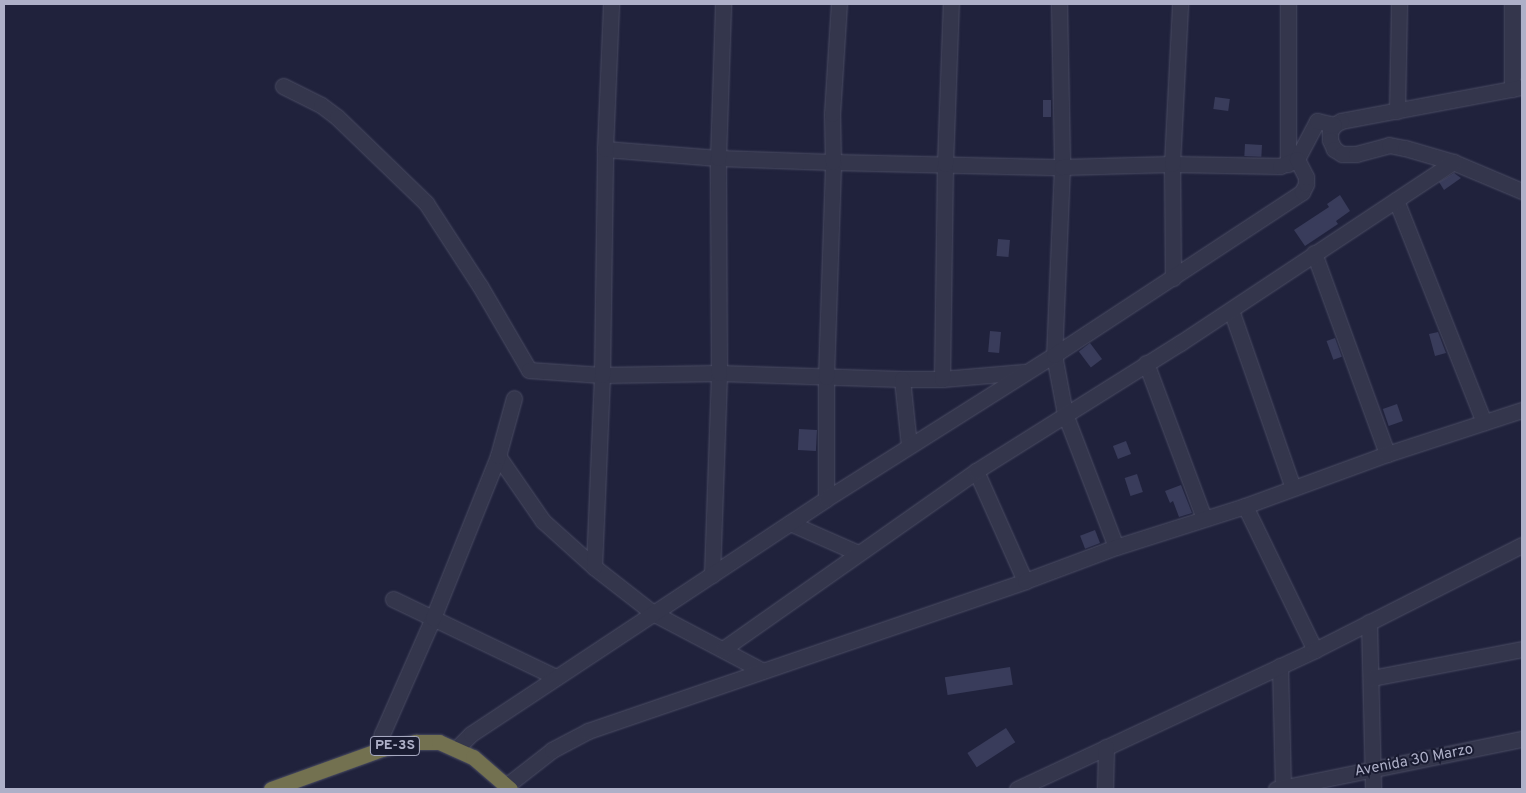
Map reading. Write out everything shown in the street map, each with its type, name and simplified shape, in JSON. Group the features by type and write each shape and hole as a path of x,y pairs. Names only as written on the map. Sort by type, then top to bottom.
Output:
{"highway":[{"name":"PE-3S","path":"271,789 377,751 416,742 439,742 473,756 508,787"}],"street":[{"path":"594,567 602,375 605,149 611,4"},
{"path":"712,575 719,373 718,158 723,4"},
{"path":"826,499 826,377 833,162 832,114 839,4"},
{"path":"942,379 945,164 951,4"},
{"path":"1060,4 1062,167 1054,355 1065,414 1116,547"},
{"path":"1173,278 1172,164 1180,4"},
{"path":"456,749 471,734 826,499 1054,355 1302,192 1306,184 1306,177 1293,162 1288,4"},
{"path":"1397,111 1399,4"},
{"path":"1512,4 1517,88 1341,121 1332,129 1330,140 1334,149 1342,154 1356,154 1389,145 1453,162 1522,191"},
{"path":"283,86 321,105 337,117 426,203 480,286 529,370 602,375 719,373 902,379 942,379 1026,372"},
{"path":"605,149 718,158 833,162 1062,167 1172,164 1280,166 1293,162 1317,121 1332,129"},
{"path":"723,649 976,471 1230,310 1453,162"},
{"path":"1396,200 1484,422"},
{"path":"1314,253 1388,454"},
{"path":"1230,310 1293,488"},
{"path":"1146,363 1204,518"},
{"path":"902,379 909,446"},
{"path":"377,751 382,734 433,618 498,456 514,398"},
{"path":"508,787 552,750 588,730 1025,581 1116,547 1245,506 1388,454 1522,410"},
{"path":"498,456 543,521 594,567 653,613 763,671"},
{"path":"976,471 1025,581"},
{"path":"1245,506 1315,650"},
{"path":"790,524 858,554"},
{"path":"1017,789 1315,650 1522,545"},
{"path":"394,599 556,677"},
{"path":"1369,622 1372,678 1373,789"},
{"path":"1372,678 1522,649"},
{"path":"1279,788 1280,666"},
{"name":"Avenida 30 Marzo","path":"1279,788 1522,739"},
{"path":"1106,746 1106,789"}],"building":[{"path":"1215,97 1230,99 1228,111 1213,109"},
{"path":"1043,100 1051,100 1051,117 1043,117"},
{"path":"1245,144 1262,145 1261,157 1244,156"},
{"path":"1454,173 1461,178 1444,190 1439,182"},
{"path":"1340,195 1350,211 1336,221 1338,224 1305,246 1294,230 1329,207 1327,204"},
{"path":"998,239 1010,240 1008,257 997,256"},
{"path":"990,331 1001,332 999,353 988,352"},
{"path":"1438,332 1446,353 1435,356 1429,334"},
{"path":"1335,338 1342,357 1333,360 1327,341"},
{"path":"1090,343 1102,359 1091,367 1079,351"},
{"path":"1397,404 1403,421 1389,426 1383,409"},
{"path":"799,429 817,430 816,451 798,450"},
{"path":"1126,441 1131,454 1118,459 1113,446"},
{"path":"1137,474 1143,492 1131,496 1125,478"},
{"path":"1181,485 1192,513 1179,517 1173,501 1170,503 1165,491"},
{"path":"1095,530 1100,543 1085,549 1080,536"},
{"path":"1010,667 1013,685 948,695 945,677"},
{"path":"1006,728 1015,742 977,767 967,753"}]}
